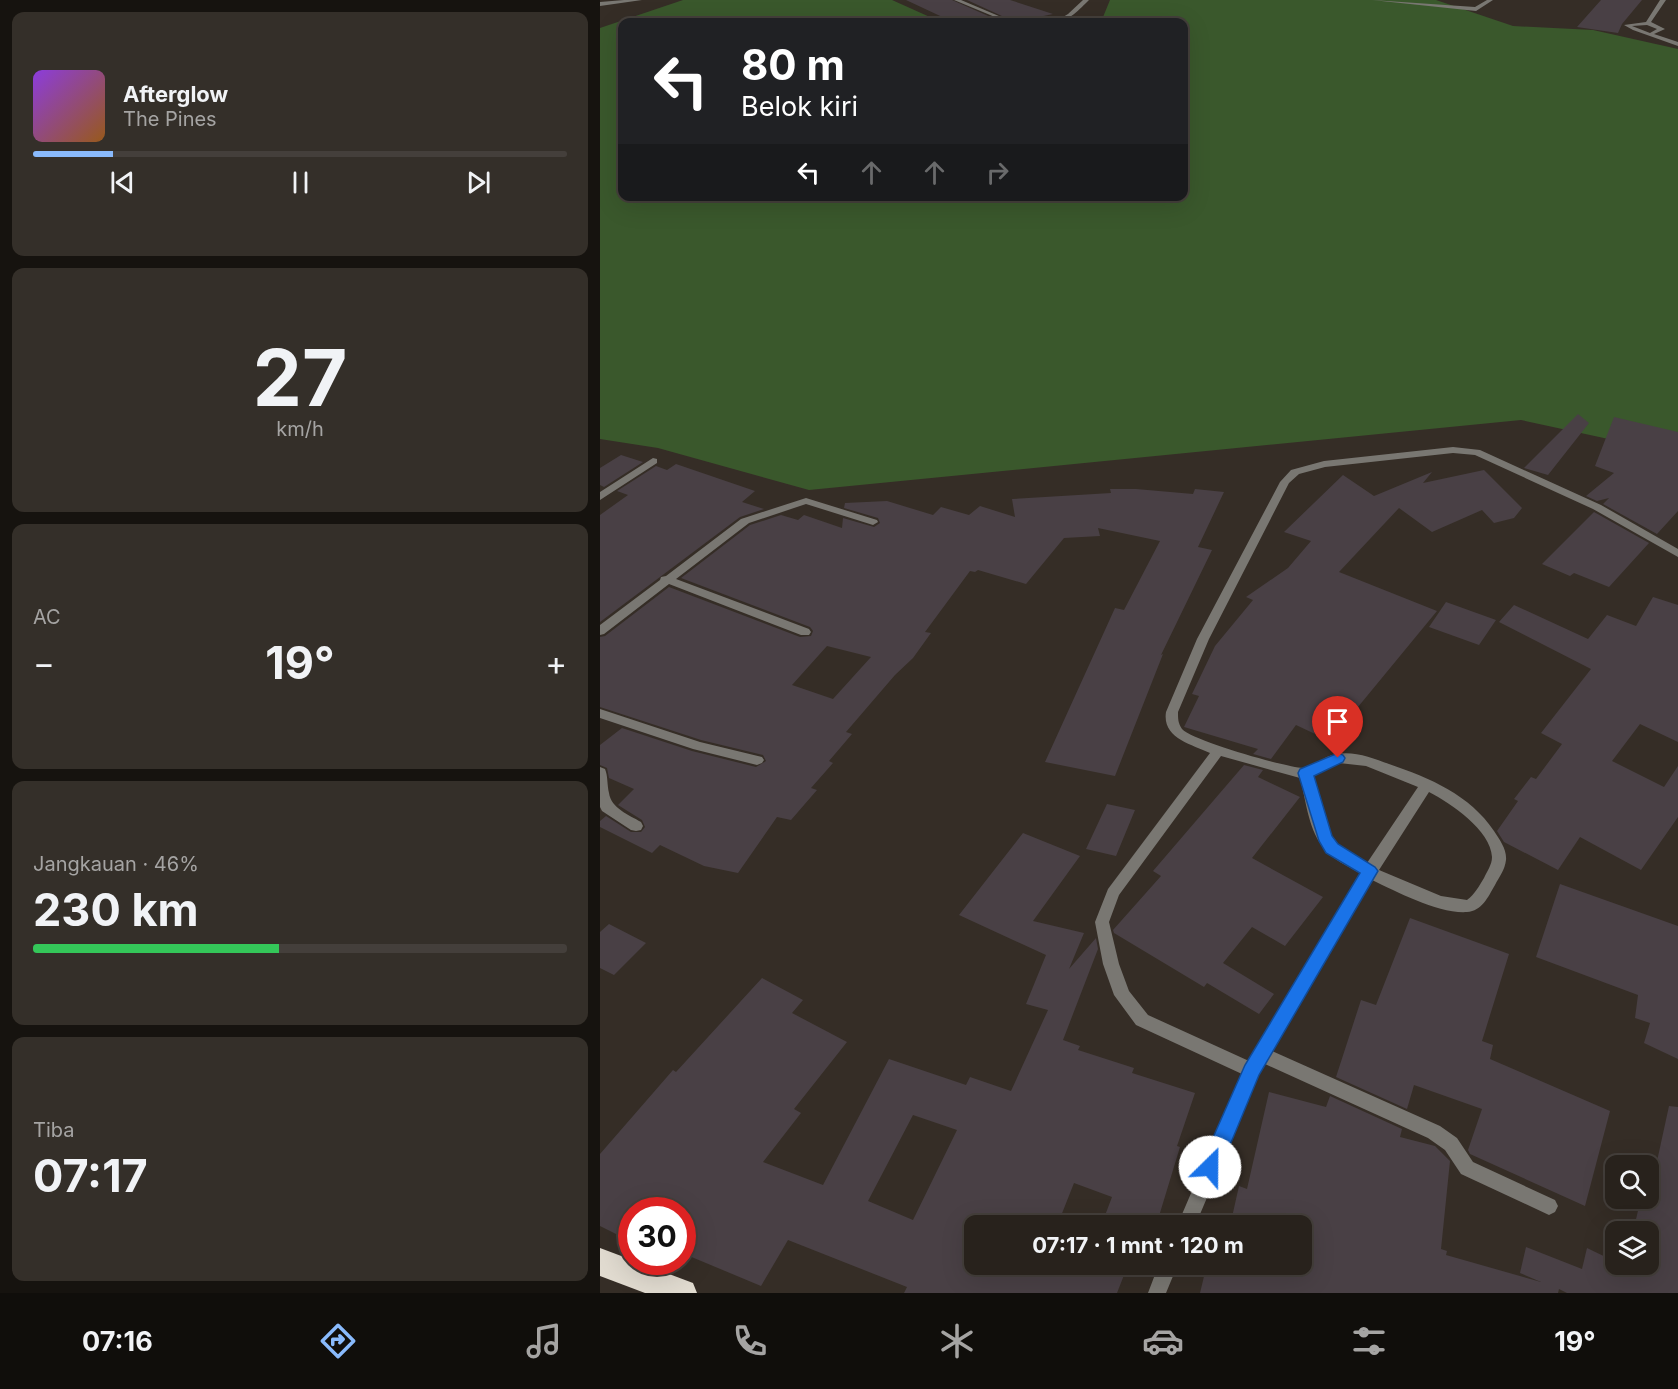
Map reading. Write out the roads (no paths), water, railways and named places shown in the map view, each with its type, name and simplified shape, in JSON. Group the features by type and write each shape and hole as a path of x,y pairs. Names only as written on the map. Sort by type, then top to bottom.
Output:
{"highway":[{"path":"600,1262 683,1293"}],"street":[{"path":"600,4 639,0"},
{"path":"957,0 1000,18"},
{"path":"1064,18 1086,0"},
{"path":"1375,0 1476,9 1490,0"},
{"path":"1447,0 1476,9"},
{"path":"1648,23 1664,0"},
{"path":"1652,33 1662,29 1648,23 1632,23 1626,27 1635,31 1652,33 1678,44"},
{"path":"1306,773 1327,843 1340,854 1370,871 1447,905 1462,908 1476,902 1497,870 1500,858 1497,847 1478,819 1466,808 1426,786 1372,762 1354,758 1338,758 1306,773 1218,751 1179,734 1173,728 1172,712 1203,639 1258,531 1285,482 1295,472 1324,464 1365,459 1453,450 1477,452 1597,507 1678,554"},
{"path":"600,497 653,460"},
{"path":"600,631 665,579 745,521 770,511 806,501 873,522"},
{"path":"665,579 805,632"},
{"path":"600,713 698,746 757,760"},
{"path":"1218,751 1113,893 1102,922 1111,964 1122,995 1142,1020 1252,1071"},
{"path":"600,772 602,795 607,807 636,826"},
{"path":"1191,1215 1261,1054 1370,871 1426,786"},
{"path":"1261,1054 1434,1132 1451,1144 1467,1168 1549,1206"},
{"path":"1157,1293 1164,1275"}]}
